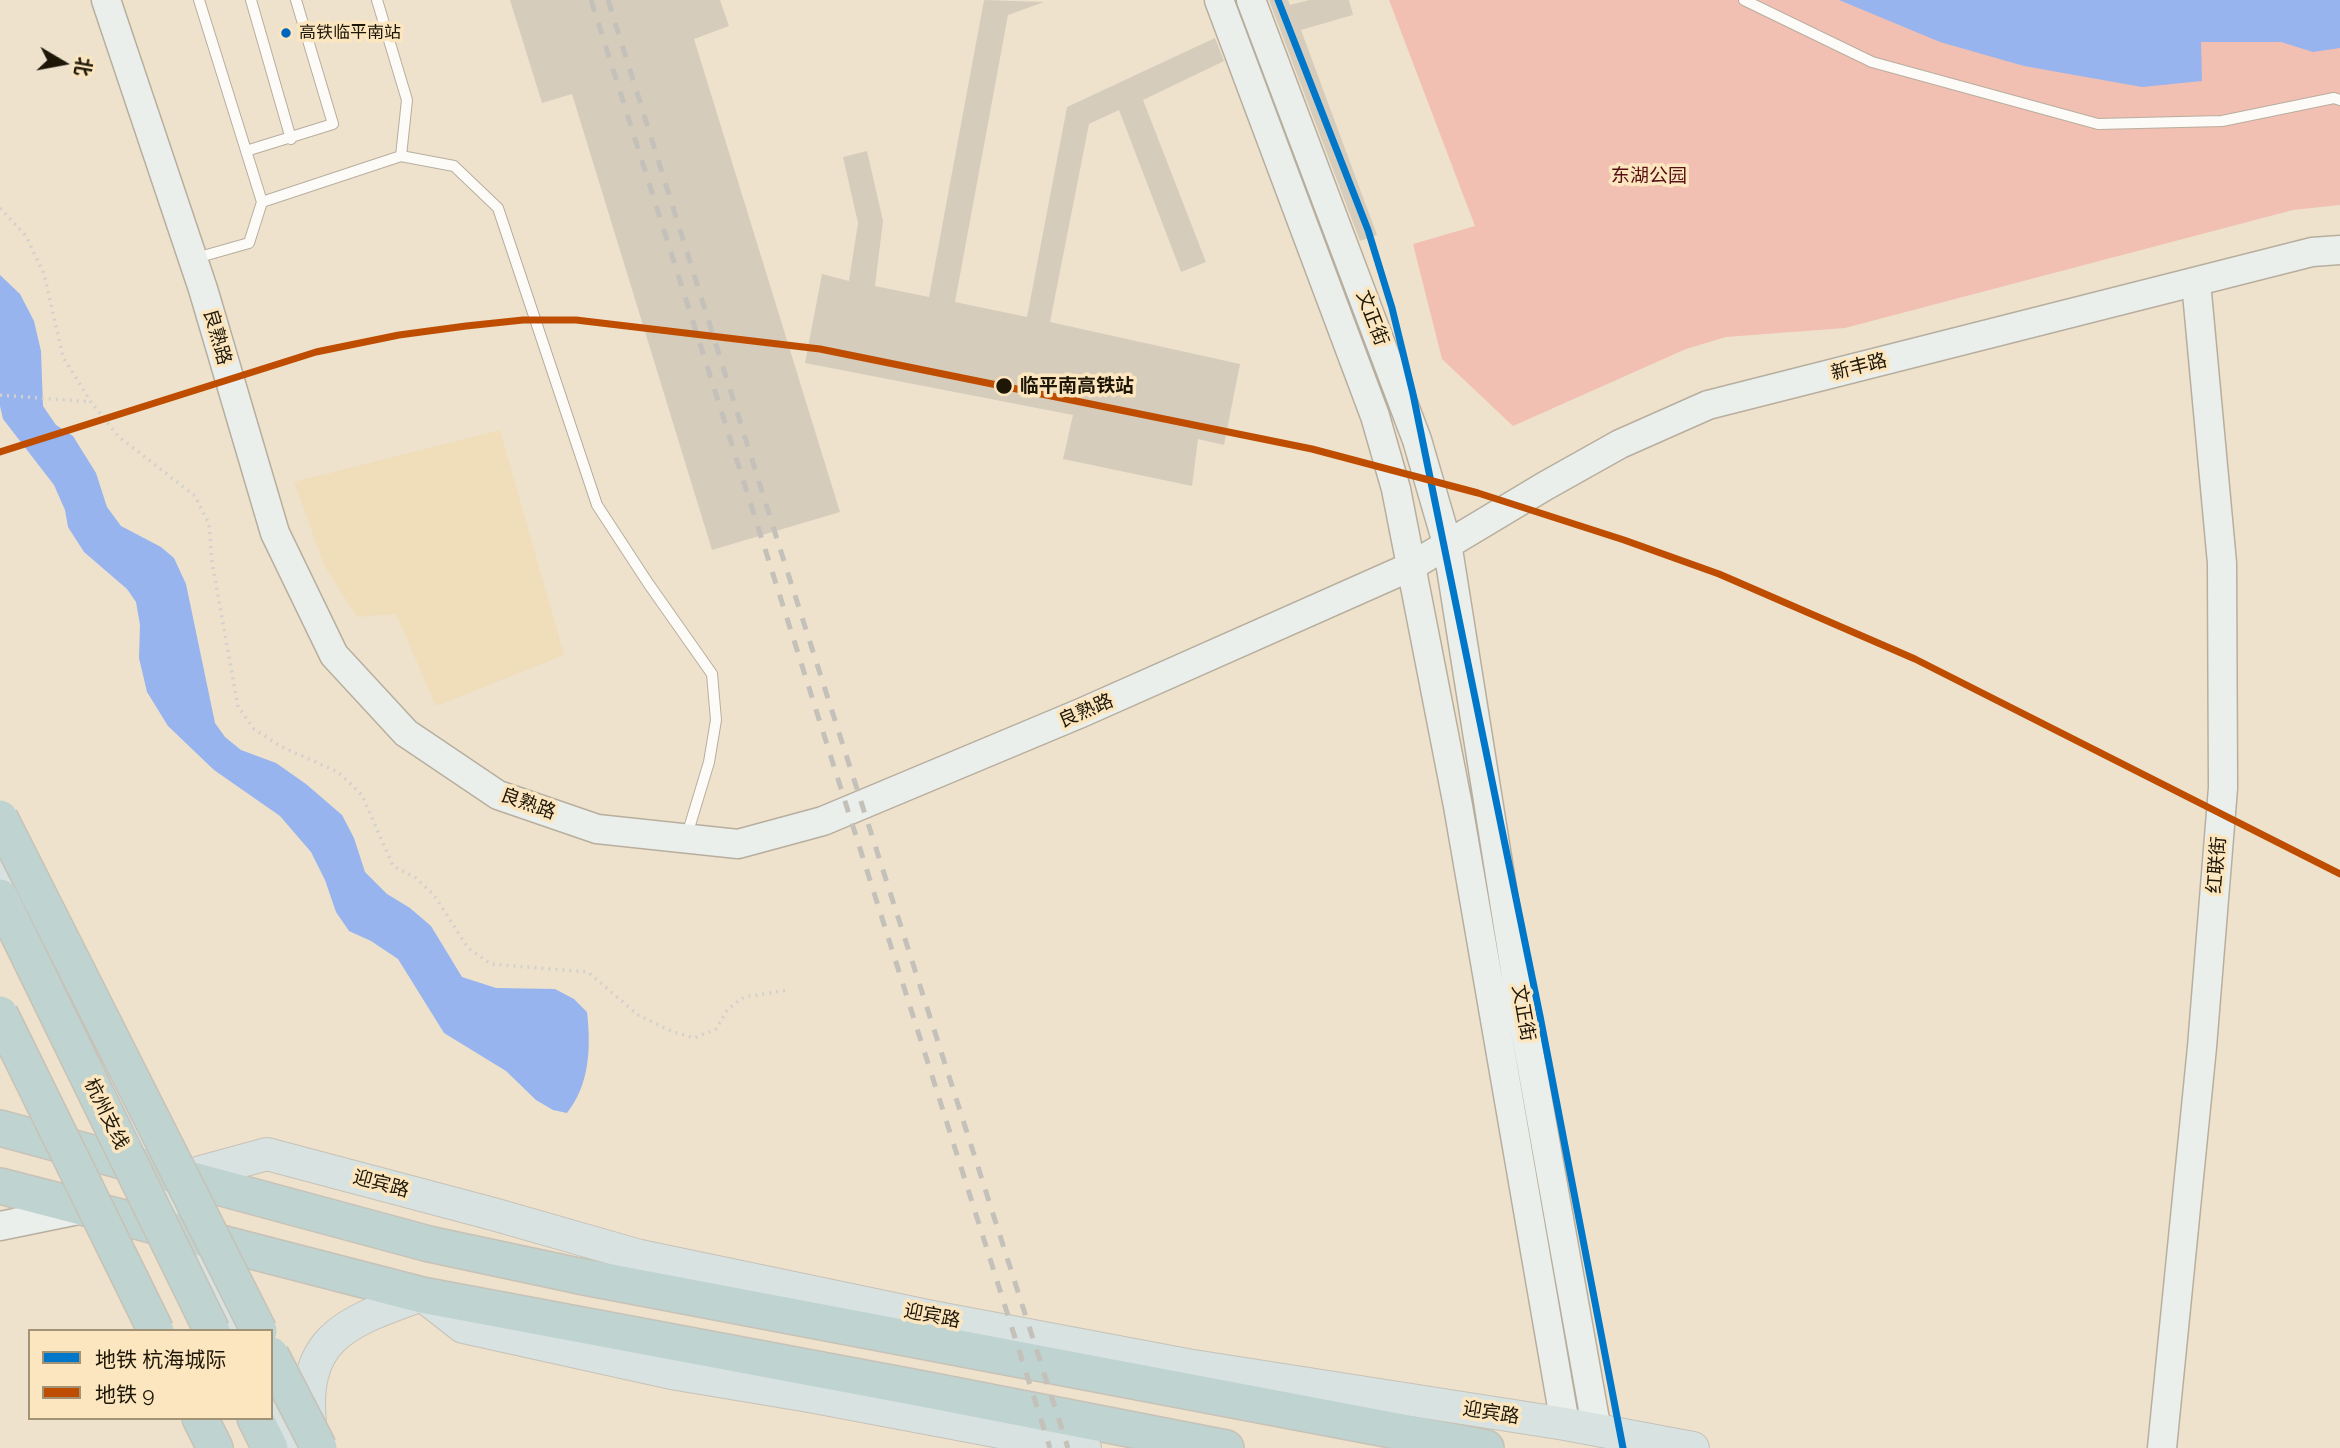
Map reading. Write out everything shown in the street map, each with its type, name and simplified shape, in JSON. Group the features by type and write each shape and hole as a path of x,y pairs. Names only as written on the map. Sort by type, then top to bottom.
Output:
{"highway":[{"path":"0,818 258,1329"},
{"name":"杭州支线","path":"0,897 211,1329"},
{"path":"0,1014 155,1329"},
{"name":"迎宾路","path":"0,1128 429,1244 565,1273 1486,1448"},
{"path":"76,1170 143,1329"},
{"path":"0,1186 422,1296 923,1388 1226,1448"},
{"path":"273,1359 319,1448"},
{"path":"185,1420 198,1448"},
{"path":"201,1420 215,1448"},
{"path":"256,1420 270,1448"}],"main road":[{"name":"良熟路","path":"106,0 192,259 275,533 334,655 406,733 498,795 597,829 738,844 822,821 1081,713 1410,567"},
{"name":"文正街","path":"1219,0 1375,416 1396,489 1458,806 1565,1424"},
{"name":"文正街","path":"1251,0 1417,440 1447,543 1519,995 1597,1431"},
{"name":"新丰路","path":"1410,567 1620,444 1709,405 2312,253 2340,250"},
{"name":"红联街","path":"2162,1448 2202,1047 2223,788 2222,563 2196,282"},
{"path":"0,859 170,1174 184,1236 231,1329"},
{"path":"0,1045 143,1329"},
{"name":"迎宾路","path":"170,1174 267,1154 480,1210 640,1256 918,1314 1187,1365 1565,1424 1693,1448"},
{"path":"0,1226 83,1209"},
{"path":"313,1448 308,1405 316,1360 336,1334 376,1311 422,1296 463,1327 671,1373 1085,1448"},
{"path":"273,1414 290,1448"}],"lane":[{"path":"192,259 249,243 262,202 199,0"},
{"path":"251,0 291,139"},
{"path":"246,151 333,124 296,0"},
{"path":"377,0 407,100 401,156"},
{"path":"1744,0 1871,62 2098,124 2222,121 2334,98 2340,100"},
{"path":"262,202 401,156 454,166 498,208 597,505 712,674 716,720 709,762 686,838"}],"path":[{"path":"0,208 26,236 44,275 63,357 91,402 118,436 195,496 209,524 212,562 238,707 254,729 282,747 338,772 362,795 393,866 416,878 434,895 468,948 491,964 588,972 638,1015 671,1031 694,1038 716,1029 728,1009 744,997 789,990"},
{"path":"0,395 91,402"}],"shaded area":[{"path":"500,430 564,655 436,706 396,614 357,617 324,565 294,482"}],"green space":[{"name":"东湖公园","path":"1389,0 2340,0 2340,205 2293,210 1845,328 1726,337 1686,349 1513,426 1442,359 1413,244 1475,226"}],"water":[{"path":"1839,0 2340,0 2340,48 2313,52 2281,42 2201,42 2202,81 2142,87 2024,66 1940,42"},
{"path":"0,275 20,294 34,321 41,351 43,406 56,425 73,436 96,473 107,507 121,526 161,547 174,558 186,584 215,723 225,737 241,750 276,763 342,815 354,838 365,872 387,894 410,908 431,926 462,977 496,988 555,989 574,999 587,1012 587,1065 575,1102 567,1113 553,1110 536,1100 506,1071 444,1033 398,959 371,941 349,931 336,912 325,880 311,852 280,816 214,770 168,726 147,692 139,658 140,625 136,602 127,589 84,552 68,527 65,510 54,485 3,419 0,406"}],"building":[{"path":"510,0 720,0 729,26 694,39 840,512 712,550 572,94 542,103"},
{"name":"临平南高铁站","path":"984,0 1044,2 1008,15 955,302 1027,317 1067,107 1215,38 1224,61 1143,100 1206,262 1181,272 1119,110 1089,124 1050,322 1240,364 1224,445 1198,439 1192,486 1063,459 1073,415 805,363 822,274 849,281 858,223 843,157 867,151 883,221 875,286 929,297"},
{"path":"1269,0 1288,0 1290,5 1309,0 1349,0 1353,15 1301,30 1377,235 1360,241"}],"railway":[{"path":"591,0 1050,1448"},
{"path":"608,0 776,536 1068,1448"}],"metro line":[{"name":"杭海城际","path":"1278,0 1368,230 1392,308 1413,394 1540,1016 1623,1448"},
{"name":"9","path":"0,452 316,352 399,335 466,326 523,320 576,320 820,349 1312,449 1478,493 1624,540 1719,574 1915,659 2340,874"}],"place":[{"name":"高铁临平南站","path":"286,33"},
{"name":"临平南高铁站","path":"1004,386"}]}
